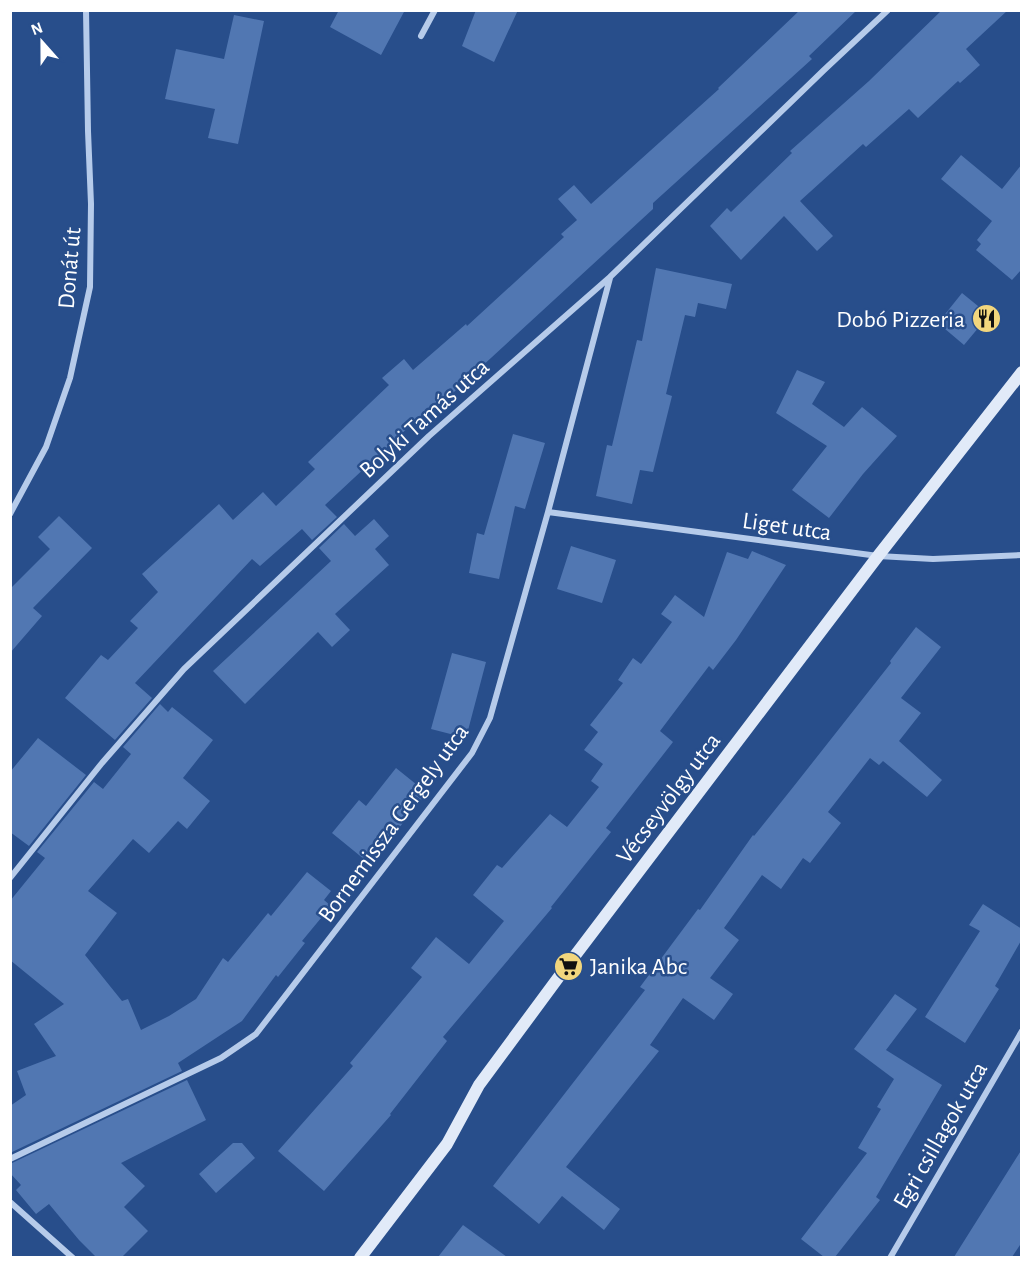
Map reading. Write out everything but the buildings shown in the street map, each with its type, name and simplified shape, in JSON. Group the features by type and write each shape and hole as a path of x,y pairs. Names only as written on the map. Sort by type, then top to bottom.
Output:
{"main road":[{"name":"Vécseyvölgy utca","path":"360,1257 447,1144 478,1085 558,978 878,556 1022,372"}],"street":[{"name":"Donát út","path":"10,514 46,447 70,378 90,286 91,204 86,10"},
{"path":"421,36 435,10"},
{"name":"Bolyki Tamás utca","path":"10,878 102,764 184,669 429,436 610,277 888,10"},
{"name":"Bornemissza Gergely utca","path":"10,1159 221,1058 256,1034 472,753 490,718 549,512 610,277"},
{"name":"Liget utca","path":"549,512 878,556 933,559 1022,555"},
{"name":"Egri csillagok utca","path":"890,1257 1022,1031"},
{"path":"10,1202 73,1257"}],"place":[{"name":"Dobó Pizzeria","path":"986,319"},
{"name":"Janika Abc","path":"569,966"}]}
